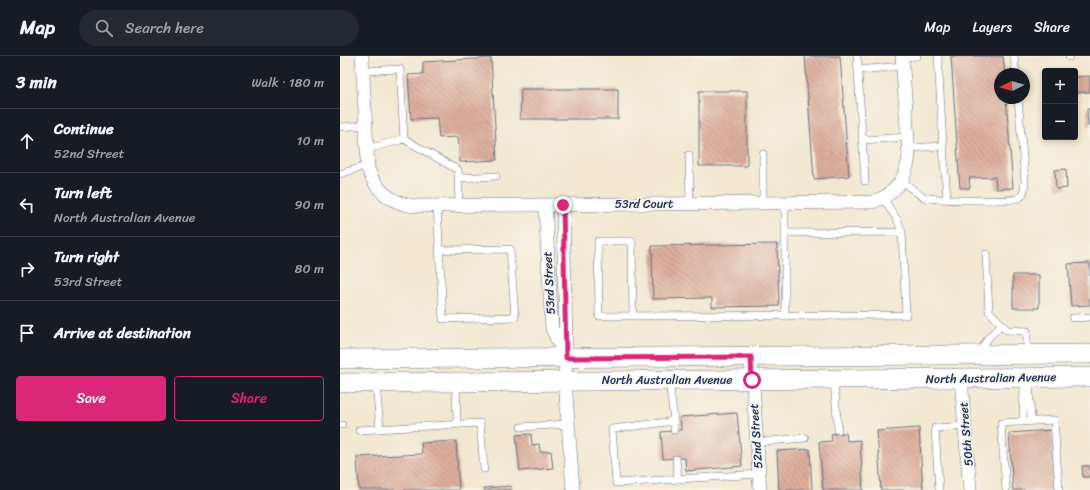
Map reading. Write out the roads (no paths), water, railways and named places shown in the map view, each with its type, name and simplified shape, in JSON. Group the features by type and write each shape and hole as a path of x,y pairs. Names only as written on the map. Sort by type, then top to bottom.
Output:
{"main road":[{"name":"North Australian Avenue","path":"340,359 1090,354"},
{"path":"1027,355 1029,377"},
{"name":"North Australian Avenue","path":"340,383 1090,377"}],"street":[{"path":"362,56 368,165"},
{"path":"901,182 908,165 903,60"},
{"name":"53rd Court","path":"368,165 372,179 385,196 404,205 863,203 883,198 901,182"},
{"name":"53rd Street","path":"545,205 552,329 566,358"},
{"name":"53rd Street","path":"563,205 566,358 565,381 573,490"},
{"name":"52nd Street","path":"751,357 760,490"},
{"name":"50th Street","path":"962,379 970,490"}],"lane":[{"path":"857,56 865,181"},
{"path":"858,70 917,56"},
{"path":"938,56 947,198"},
{"path":"1014,56 1015,68"},
{"path":"363,71 400,69 404,139"},
{"path":"901,182 924,197 1012,201 1019,198 1023,194 1025,181 1019,104"},
{"path":"340,127 366,125"},
{"path":"367,149 404,139 458,170 459,205"},
{"path":"862,140 908,142 943,146"},
{"path":"762,154 763,204"},
{"path":"688,155 690,204"},
{"path":"340,174 368,165"},
{"path":"458,178 496,176"},
{"path":"634,316 632,240 598,241 599,316 634,316 785,315 906,315 902,232 898,220 883,198"},
{"path":"785,203 785,315"},
{"path":"437,205 439,250 443,318 514,317 510,249 439,250"},
{"path":"785,233 902,232"},
{"path":"986,254 989,311 1006,330 1027,331 1027,355"},
{"path":"1073,318 1090,317"},
{"path":"978,355 988,338 1001,325"},
{"path":"1029,377 1031,421"},
{"path":"1023,422 1024,388 1029,377"},
{"path":"669,380 674,430"},
{"path":"834,380 838,430"},
{"path":"456,382 457,424"},
{"path":"376,383 380,429"},
{"path":"1006,490 1001,423 1054,420 1059,490"},
{"path":"674,421 612,429 616,483 759,474"},
{"path":"359,430 480,423 484,469"},
{"path":"521,427 568,424"},
{"path":"939,490 935,428 965,426"},
{"path":"756,442 804,438"},
{"path":"676,458 678,479"}]}
